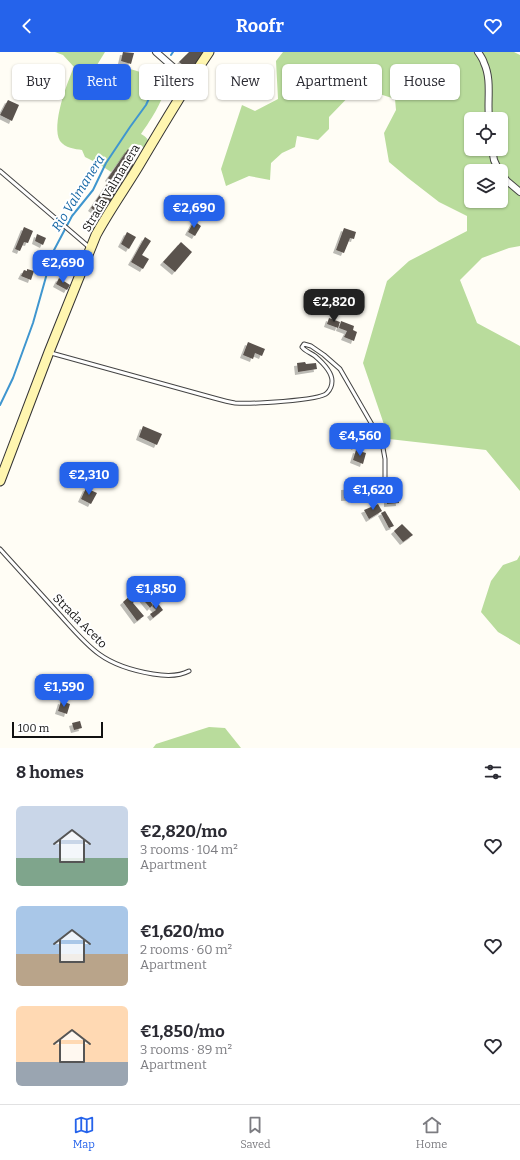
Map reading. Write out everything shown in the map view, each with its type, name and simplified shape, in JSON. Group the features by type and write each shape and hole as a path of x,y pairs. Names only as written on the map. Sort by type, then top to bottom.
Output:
{"street":[{"path":"156,52 170,64"},
{"name":"Strada Valmanera","path":"201,64 209,52"},
{"path":"478,52 488,73 488,112"},
{"name":"Strada Valmanera","path":"0,480 49,352 91,248 104,220 178,100"},
{"path":"508,182 520,192"}],"lane":[{"path":"0,172 91,248"},
{"path":"49,352 214,398 235,403 258,403 299,399 327,393 332,381 328,370 315,356 304,350 302,347 304,344 312,346 333,362 344,375 381,442 385,459 385,490"},
{"name":"Strada Aceto","path":"0,549 76,632 99,654 114,662 137,671 150,674 165,676 182,675 189,671"}],"green space":[{"path":"55,52 105,52 98,64 73,64 73,66 63,55"},
{"path":"283,52 514,52 520,55 520,246 509,248 482,258 460,280 477,323 520,346 520,491 486,450 389,439 363,363 387,281 409,261 467,231 467,216 439,202 389,162 384,133 396,110 395,100 460,100 460,64 390,64 390,97 382,95 382,64 282,64 282,100 345,100 329,117 329,129 318,140 297,136 295,147 282,153 271,163 270,180 249,176 226,186 221,169 242,105 255,111 278,99 276,61"},
{"path":"131,69 139,72 139,100 161,100 156,111 141,134 149,142 146,150 141,145 132,144 111,172 85,157 82,150 70,148 62,143 58,134 57,125 61,104 62,100 65,100 65,90 73,70 73,100 131,100"},
{"path":"520,555 520,645 498,632 481,612 491,581 503,565 517,560"},
{"path":"209,727 225,728 241,748 153,748 156,744"}],"building":[{"path":"123,52 134,53 131,64 121,61"},
{"path":"189,52 205,52 196,64 182,64 179,62"},
{"path":"8,100 19,105 12,121 0,115"},
{"path":"128,149 131,152 128,155 130,156 128,161 113,182 118,185 121,181 124,182 108,205 105,203 101,209 104,210 101,215 91,208 110,180 108,178"},
{"path":"131,163 135,166 128,176 124,173"},
{"path":"194,221 201,226 195,236 188,232"},
{"path":"24,227 33,231 28,243 24,242 20,251 15,249"},
{"path":"344,228 356,232 354,239 350,238 344,253 336,250"},
{"path":"127,232 136,237 129,249 121,244"},
{"path":"37,234 46,238 43,245 35,241"},
{"path":"145,237 151,241 142,255 149,259 143,269 131,262"},
{"path":"181,242 192,252 175,272 163,262"},
{"path":"27,269 34,271 31,280 21,276 24,270 27,271"},
{"path":"59,278 70,285 67,290 56,284"},
{"path":"352,297 357,298 354,312 348,310"},
{"path":"329,318 340,322 338,328 327,324"},
{"path":"341,321 354,326 353,330 357,332 354,341 344,337 347,331 339,328"},
{"path":"248,342 265,349 262,356 255,353 253,359 243,355"},
{"path":"305,362 306,364 316,363 317,369 298,372 297,363"},
{"path":"143,426 162,434 157,445 139,437"},
{"path":"339,428 344,431 346,428 361,438 355,447 335,434"},
{"path":"356,450 366,453 363,464 353,460"},
{"path":"381,485 382,496 344,498 344,487"},
{"path":"86,488 97,493 91,504 81,499"},
{"path":"395,494 398,494 399,503 387,504 387,497 395,497"},
{"path":"378,504 382,511 369,519 364,510"},
{"path":"385,511 394,526 389,528 381,513"},
{"path":"402,524 413,535 403,542 394,531"},
{"path":"144,584 154,596 149,600 153,605 150,608 136,591"},
{"path":"131,595 135,600 133,603 144,616 137,621 123,602"},
{"path":"157,602 163,610 153,618 150,614 156,610 152,606"},
{"path":"61,701 70,704 67,714 58,711"},
{"path":"80,721 82,728 74,730 72,723"}],"waterway":[{"name":"Rio Valmanera","path":"0,405 13,378 33,323 53,252 72,216 93,190 106,163 148,100"}]}
